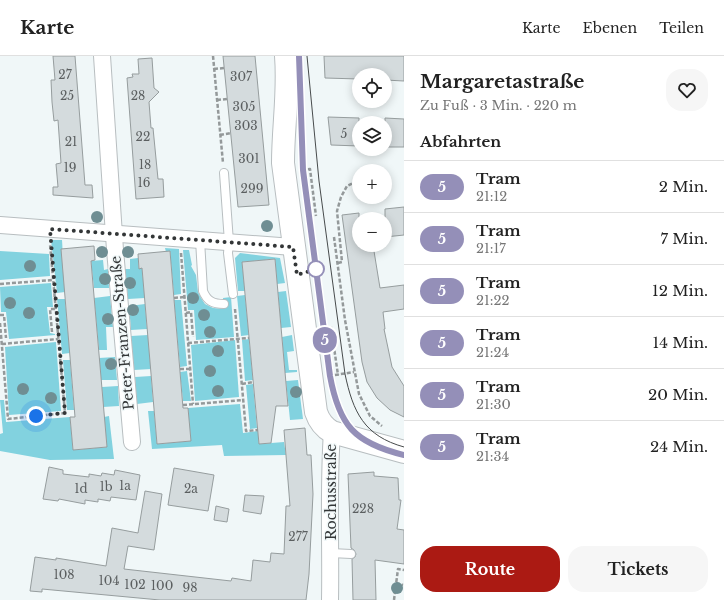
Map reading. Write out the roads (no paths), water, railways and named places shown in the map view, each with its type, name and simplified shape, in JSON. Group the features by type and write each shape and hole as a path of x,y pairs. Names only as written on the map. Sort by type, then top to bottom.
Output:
{"street":[{"name":"Peter-Franzen-Straße","path":"102,56 115,250 132,442"},
{"name":"Rochusstraße","path":"286,56 288,76 283,141 283,163 293,247 316,412 324,428 332,432 330,467 330,600"},
{"path":"0,225 293,247"},
{"path":"332,432 404,452"}],"lane":[{"path":"224,173 229,242 228,253 233,294"},
{"path":"200,240 203,291 206,298 212,303 224,304"},
{"path":"331,553 351,554"}],"tram line":[{"path":"299,56 303,170 330,376 334,393 338,407 344,419 361,438 387,450 404,455"},
{"name":"5","path":"299,56 303,170 330,376 335,399 340,414 352,430 371,444 404,455"},
{"path":"307,56 319,181 348,388 362,421 379,436 404,447"}]}
